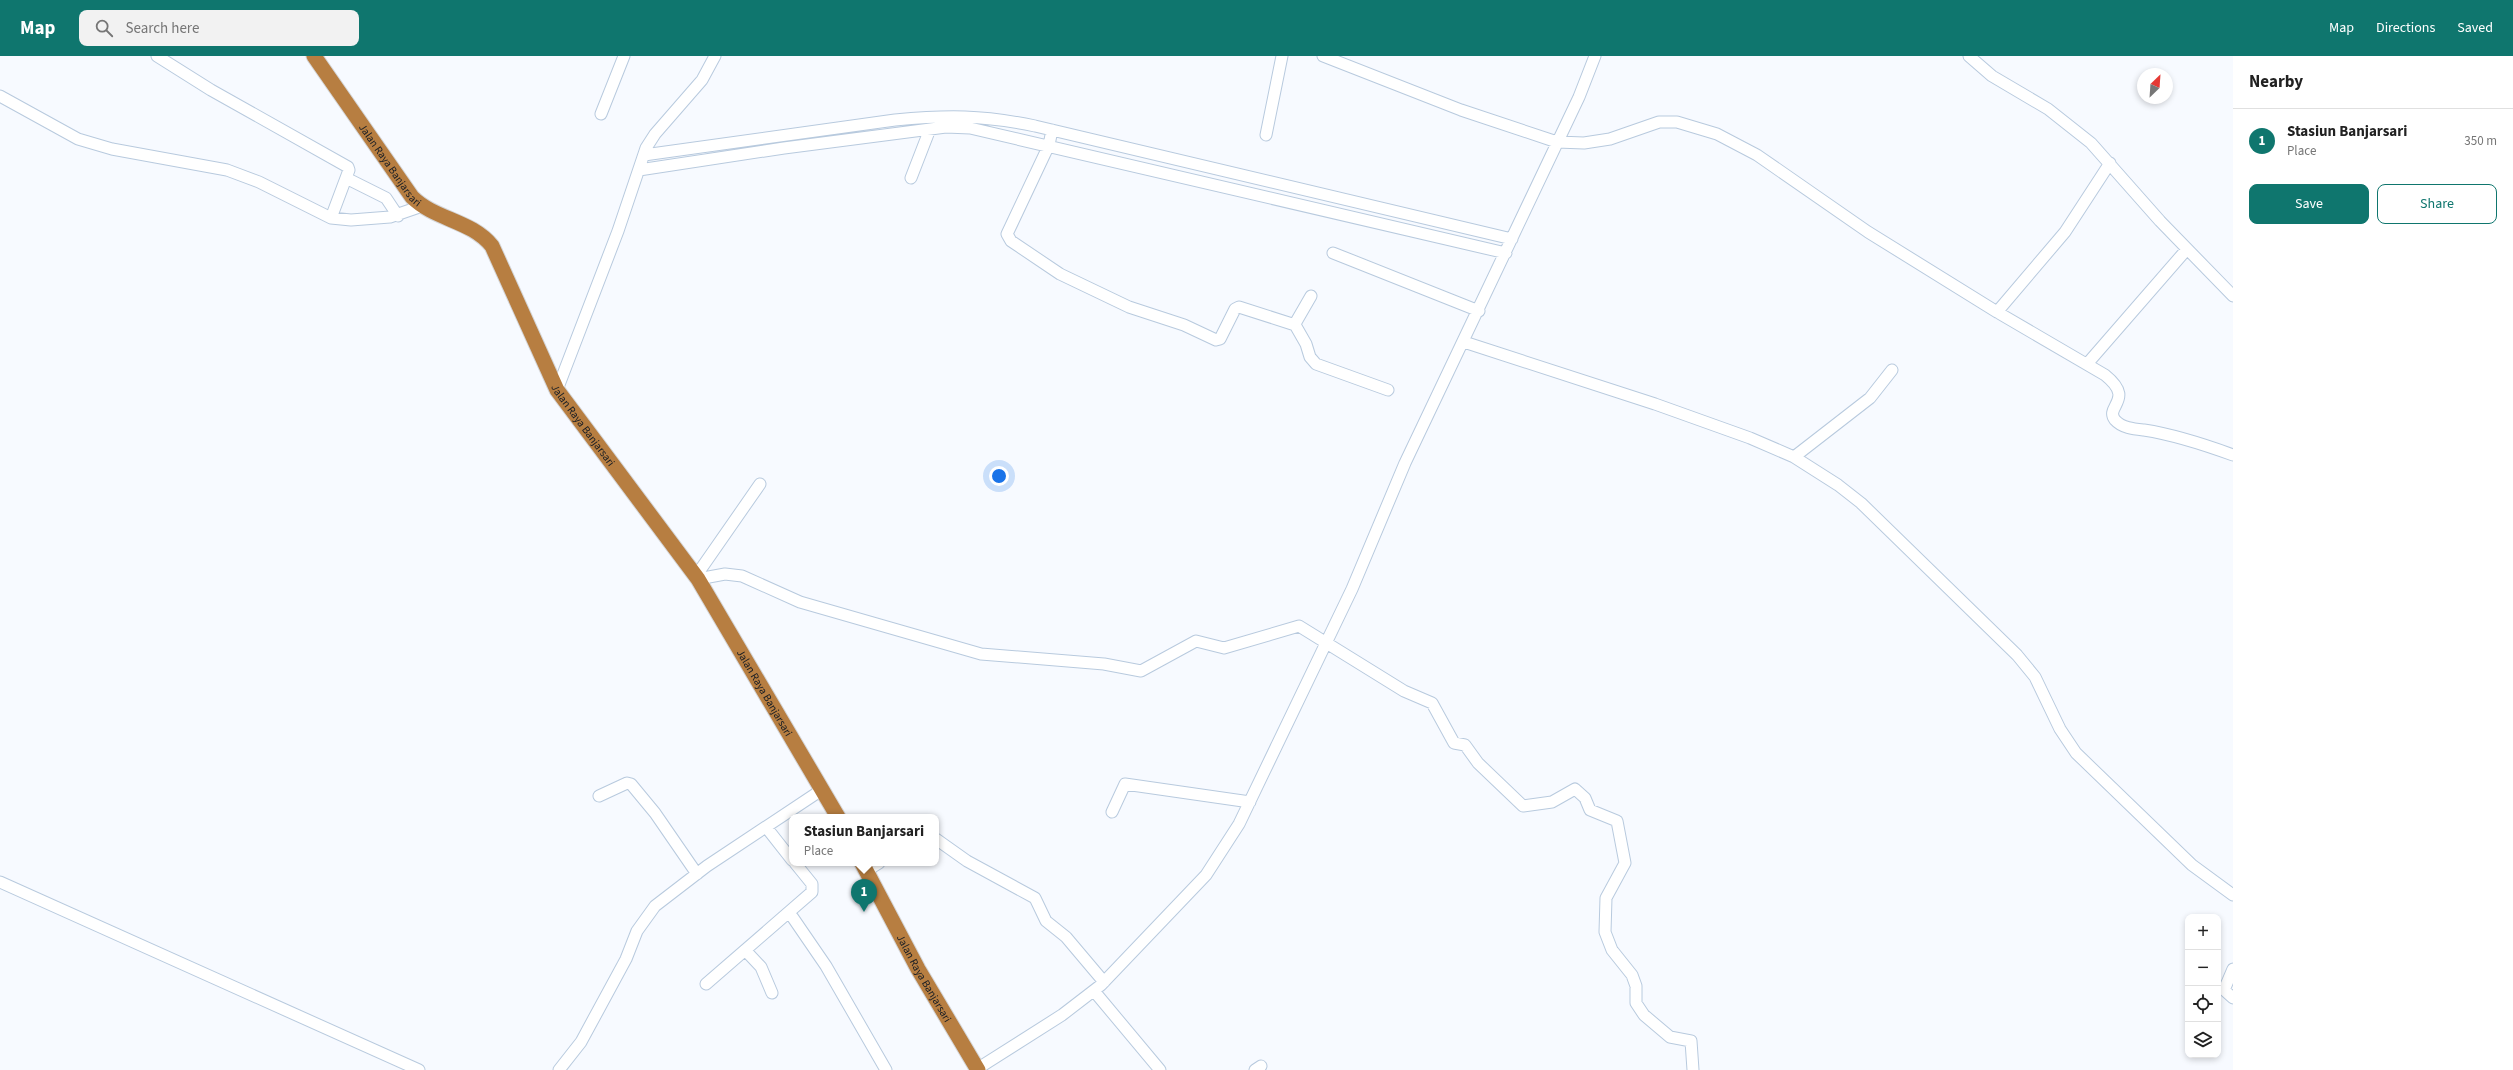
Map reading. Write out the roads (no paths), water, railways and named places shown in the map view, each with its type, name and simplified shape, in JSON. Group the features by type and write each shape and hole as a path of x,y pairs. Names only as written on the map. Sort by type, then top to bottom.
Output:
{"highway":[{"name":"Jalan Raya Banjarsari","path":"314,56 399,179 422,206 476,230 492,246 557,390 697,577 836,814"},
{"name":"Jalan Raya Banjarsari","path":"869,866 918,969 977,1070"}],"street":[{"path":"157,56 171,59 211,90 386,198 398,216"},
{"path":"601,114 624,56"},
{"path":"557,390 618,231 641,162 655,134 702,80 715,56"},
{"path":"1266,135 1282,56"},
{"path":"1323,56 1461,110 1557,142 1584,143 1610,139 1659,122 1677,122 1701,127 1757,155 1868,232 1997,312 2087,364 2114,382 2120,392 2113,414 2114,419 2121,425 2181,436 2233,455"},
{"path":"977,1070 1062,1014 1104,982 1206,875 1239,824 1352,589 1405,463 1479,311 1579,97 1595,56"},
{"path":"1969,56 1992,76 2069,123 2110,163 2187,249 2233,296"},
{"path":"0,96 78,139 112,149 226,170 259,182 331,218 371,219 398,216 422,206"},
{"path":"641,162 946,122 978,116 1009,129 1051,137 1130,156"},
{"path":"641,162 854,133 930,129 946,122 970,128 1009,129 1051,137 1384,217 1506,253"},
{"path":"911,178 930,129"},
{"path":"1051,137 1008,230 1011,241 1060,274 1130,306 1184,325 1216,340 1222,336 1232,314 1239,308 1294,323 1306,344 1310,358 1316,364 1388,390"},
{"path":"1997,312 2065,232 2110,163"},
{"path":"331,218 347,174"},
{"path":"1384,217 1512,239"},
{"path":"2087,364 2187,249"},
{"path":"1333,253 1479,311"},
{"path":"1294,323 1311,296"},
{"path":"1464,342 1655,404 1750,438 1794,457 1826,477 1861,504 1991,627 2035,677 2060,729 2076,753 2186,859 2233,895"},
{"path":"1794,457 1870,398 1892,370"},
{"path":"697,577 760,484"},
{"path":"697,577 725,574 742,576 800,602 981,654 1104,664 1141,671 1196,641 1224,648 1299,626 1404,691 1432,703 1454,743 1465,745 1478,763 1523,806 1552,802 1575,789 1585,798 1590,810 1617,821 1625,863 1606,898 1605,932 1612,950 1632,975 1636,986 1636,1003 1644,1015 1670,1037 1690,1041 1693,1070"},
{"path":"599,796 627,783 631,784 659,818 697,874"},
{"path":"1112,812 1125,784 1250,802"},
{"path":"559,1070 581,1042 626,959 644,919 655,906 697,874 823,789"},
{"path":"766,827 789,856"},
{"path":"939,841 967,861 1035,898 1046,921 1069,940 1104,982"},
{"path":"706,984 812,892 813,888 797,866"},
{"path":"0,882 419,1070"},
{"path":"790,912 826,966 886,1070"},
{"path":"745,950 761,967 772,993"},
{"path":"2233,969 2224,990 2233,998"},
{"path":"1094,991 1160,1070"}],"place":[{"name":"Stasiun Banjarsari","path":"864,912"}]}
